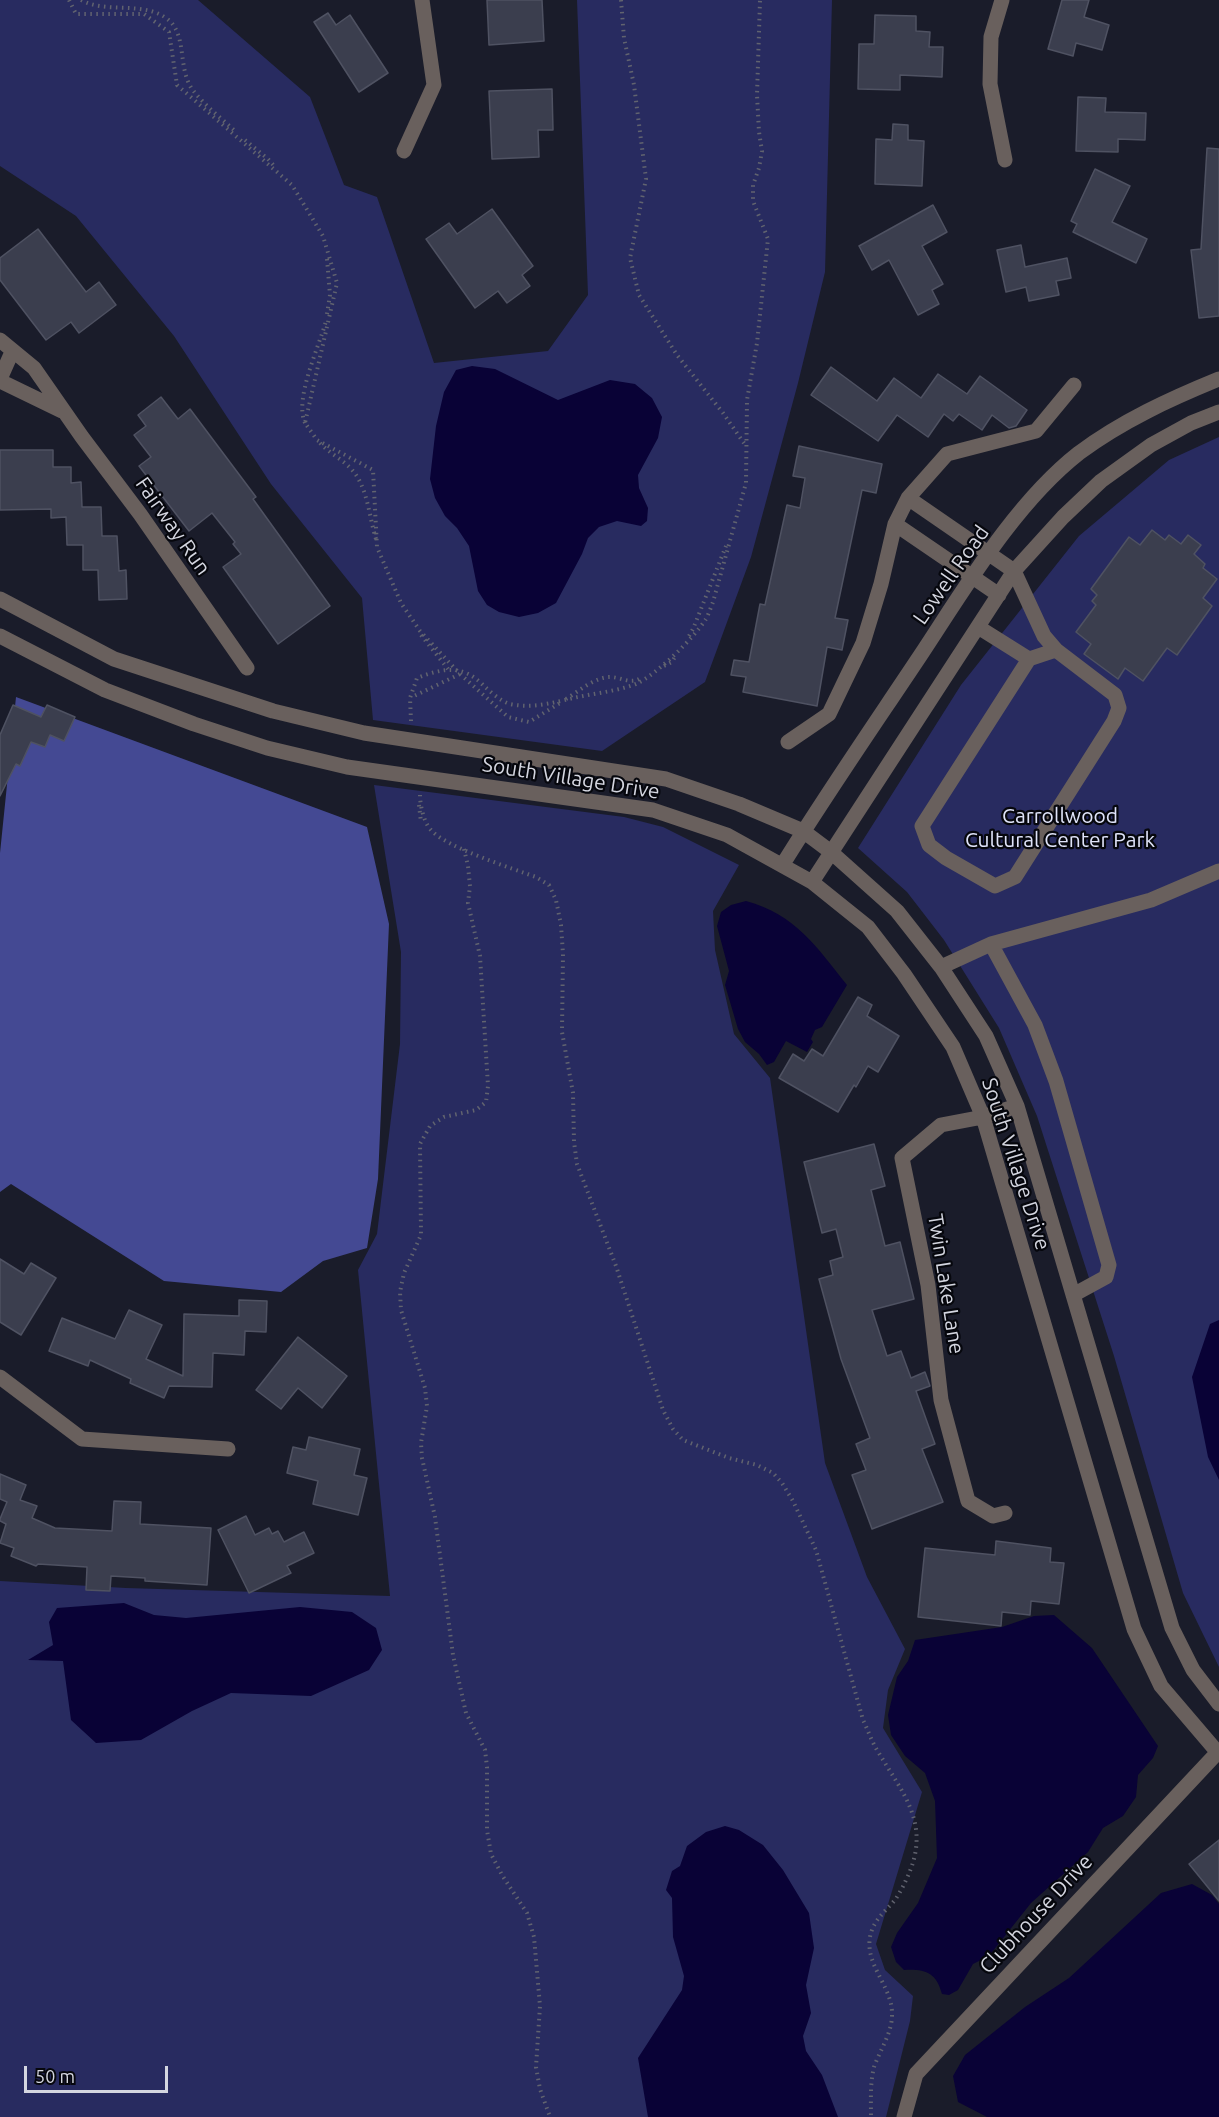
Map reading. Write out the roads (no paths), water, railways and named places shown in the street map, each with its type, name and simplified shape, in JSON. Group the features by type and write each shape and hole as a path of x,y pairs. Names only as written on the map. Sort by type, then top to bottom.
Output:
{"street":[{"path":"404,151 434,85 422,0"},
{"path":"1002,0 991,37 990,84 1005,160"},
{"name":"Fairway Run","path":"0,340 34,368 140,514 247,668"},
{"path":"0,380 12,352"},
{"name":"Lowell Road","path":"783,864 972,577 1032,497 1079,453 1137,416 1178,395 1219,379"},
{"name":"Fairway Run","path":"0,380 63,411"},
{"path":"788,742 829,714 863,643 881,584 895,524 908,498 947,454 1036,431 1074,385"},
{"path":"812,882 1014,571 1063,517 1101,481 1151,445 1216,411"},
{"path":"908,498 1014,571 1044,636 1056,650 1115,695 1119,708 1114,720 1015,877 994,886 946,858 929,845 922,826 1029,658 1056,650"},
{"path":"895,524 999,595"},
{"name":"South Village Drive","path":"2,604 114,659 273,711 364,733 666,779 739,804 803,831 831,852 897,911 941,967 986,1036 1017,1106 1172,1628 1193,1670 1219,1704"},
{"path":"978,627 1029,658"},
{"name":"South Village Drive","path":"0,636 105,690 194,724 267,748 347,766 653,810 727,835 783,864 812,882 868,927 904,974 954,1047 983,1117 1134,1629 1161,1686 1218,1753"},
{"path":"941,967 991,944 1151,900 1219,871"},
{"path":"991,944 1035,1025 1053,1072 1109,1265 1107,1277 1073,1295"},
{"name":"Twin Lake Lane","path":"1005,1513 993,1516 968,1501 941,1400 928,1285 902,1158 941,1125 983,1117 1017,1106"},
{"path":"0,1377 82,1438 228,1449"},
{"name":"Clubhouse Drive","path":"904,2117 916,2074 1218,1753"}],"park label":[{"name":"Carrollwood Cultural Center Park","path":"1060,828"}]}
